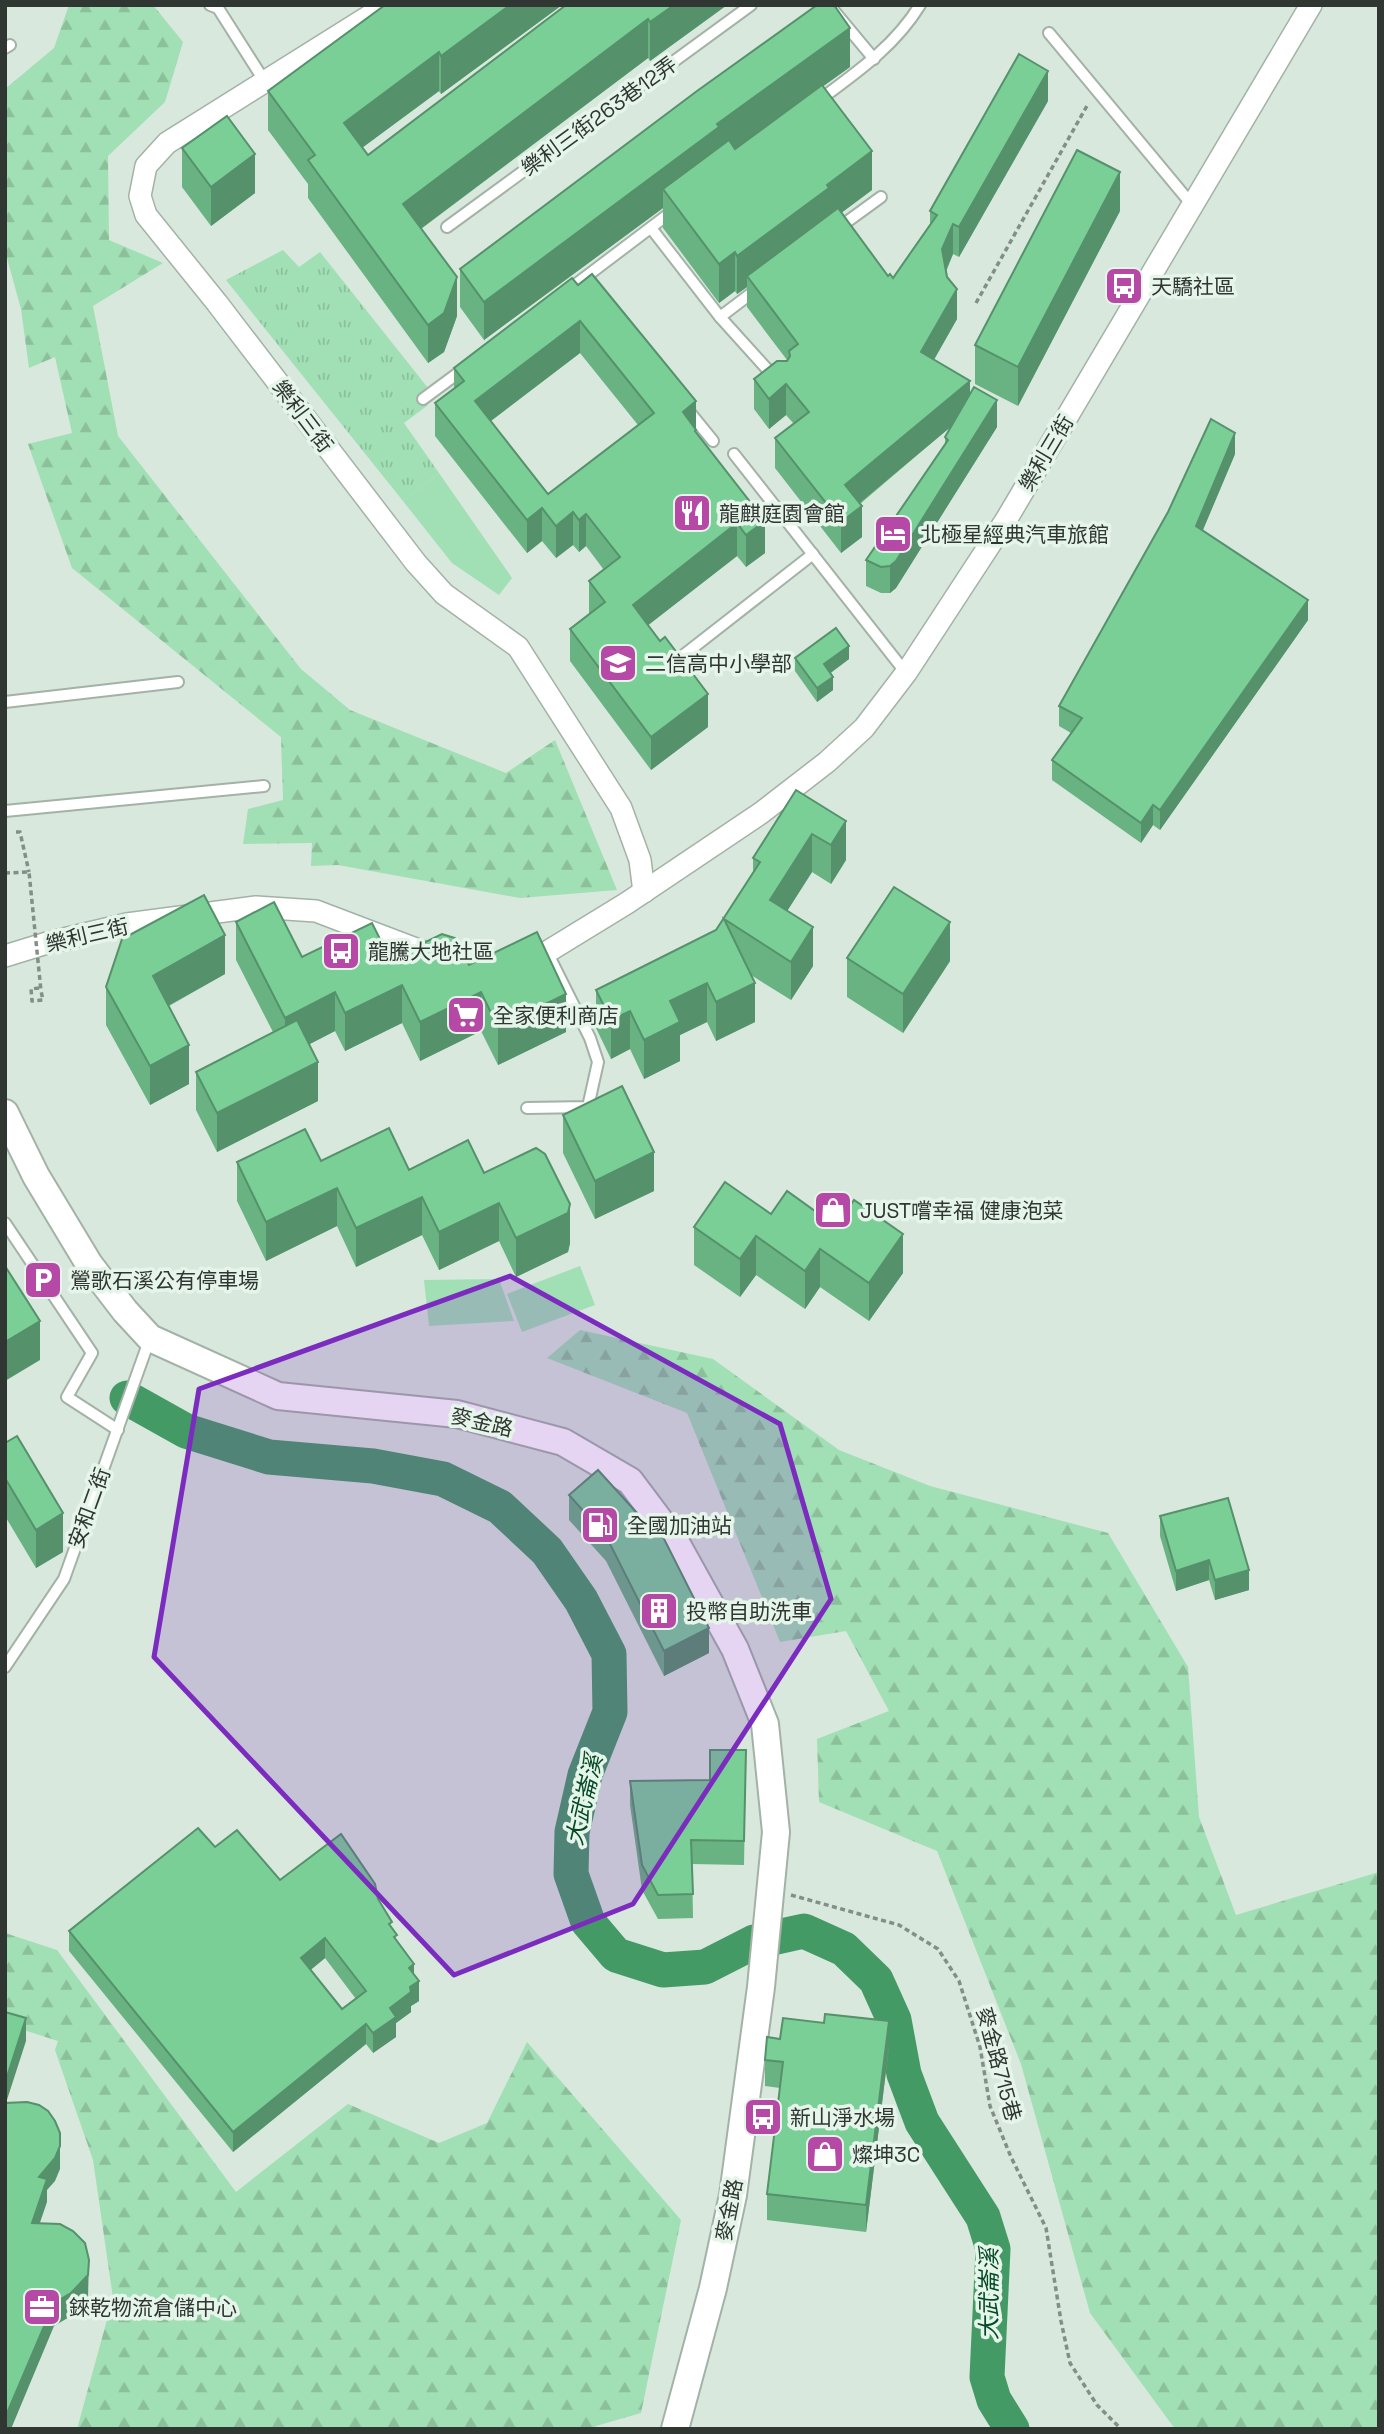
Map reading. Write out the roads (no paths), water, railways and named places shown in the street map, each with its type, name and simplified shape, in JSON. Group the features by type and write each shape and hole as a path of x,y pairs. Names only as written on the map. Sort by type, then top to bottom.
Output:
{"street":[{"name":"樂利三街","path":"387,5 167,143 145,166 140,197 146,215 416,563 444,594 518,647 621,808 640,860 644,892"},
{"name":"樂利三街","path":"497,962 547,951 644,892 761,813 827,762 864,729 906,673 1006,520 1311,5"},
{"name":"樂利三街","path":"5,956 127,924 257,907 316,911 458,964"},
{"name":"麥金路","path":"5,1113 36,1176 89,1264 125,1311 146,1348 278,1396 457,1414 563,1442 630,1481 682,1553 735,1649 765,1724 776,1832 761,1987 733,2195 713,2288 675,2429"}],"lane":[{"path":"211,5 218,8 265,82"},
{"name":"樂利三街263巷12弄","path":"447,227 751,5"},
{"path":"829,5 874,60"},
{"path":"808,109 874,60 913,17 920,5"},
{"path":"1049,33 1193,206"},
{"path":"827,237 881,197"},
{"path":"560,296 681,205"},
{"path":"651,228 720,317 782,385"},
{"path":"581,280 590,290"},
{"path":"720,317 763,285"},
{"path":"423,399 474,360"},
{"path":"678,398 713,441"},
{"path":"734,454 906,673"},
{"path":"676,660 813,554"},
{"path":"5,702 178,682"},
{"path":"5,811 264,786"},
{"path":"527,1108 588,1108 598,1062 590,1038 547,951"},
{"path":"5,1223 92,1353 67,1397 118,1430"},
{"name":"安和二街","path":"5,1667 64,1579 146,1348"}],"waterway":[{"name":"大武崙溪","path":"127,1398 186,1431 269,1457 373,1466 443,1479 500,1507 547,1551 581,1600 609,1654 610,1712 585,1775 572,1832 571,1874 588,1922 616,1955 663,1970 705,1967 754,1942 804,1931 844,1949 876,1980 894,2020 904,2074 922,2122 983,2217 993,2249 987,2377 994,2400 1012,2429"}],"place":[{"name":"天驕社區","path":"1124,286"},
{"name":"龍麒庭園會館","path":"692,513"},
{"name":"北極星經典汽車旅館","path":"893,534"},
{"name":"二信高中小學部","path":"618,663"},
{"name":"龍騰大地社區","path":"341,951"},
{"name":"全家便利商店","path":"466,1015"},
{"name":"JUST嚐幸福 健康泡菜","path":"833,1210"},
{"name":"鶯歌石溪公有停車場","path":"43,1280"},
{"name":"全國加油站","path":"600,1525"},
{"name":"投幣自助洗車","path":"659,1611"},
{"name":"新山淨水場","path":"763,2117"},
{"name":"燦坤3C","path":"825,2154"},
{"name":"錸乾物流倉儲中心","path":"42,2307"}]}
